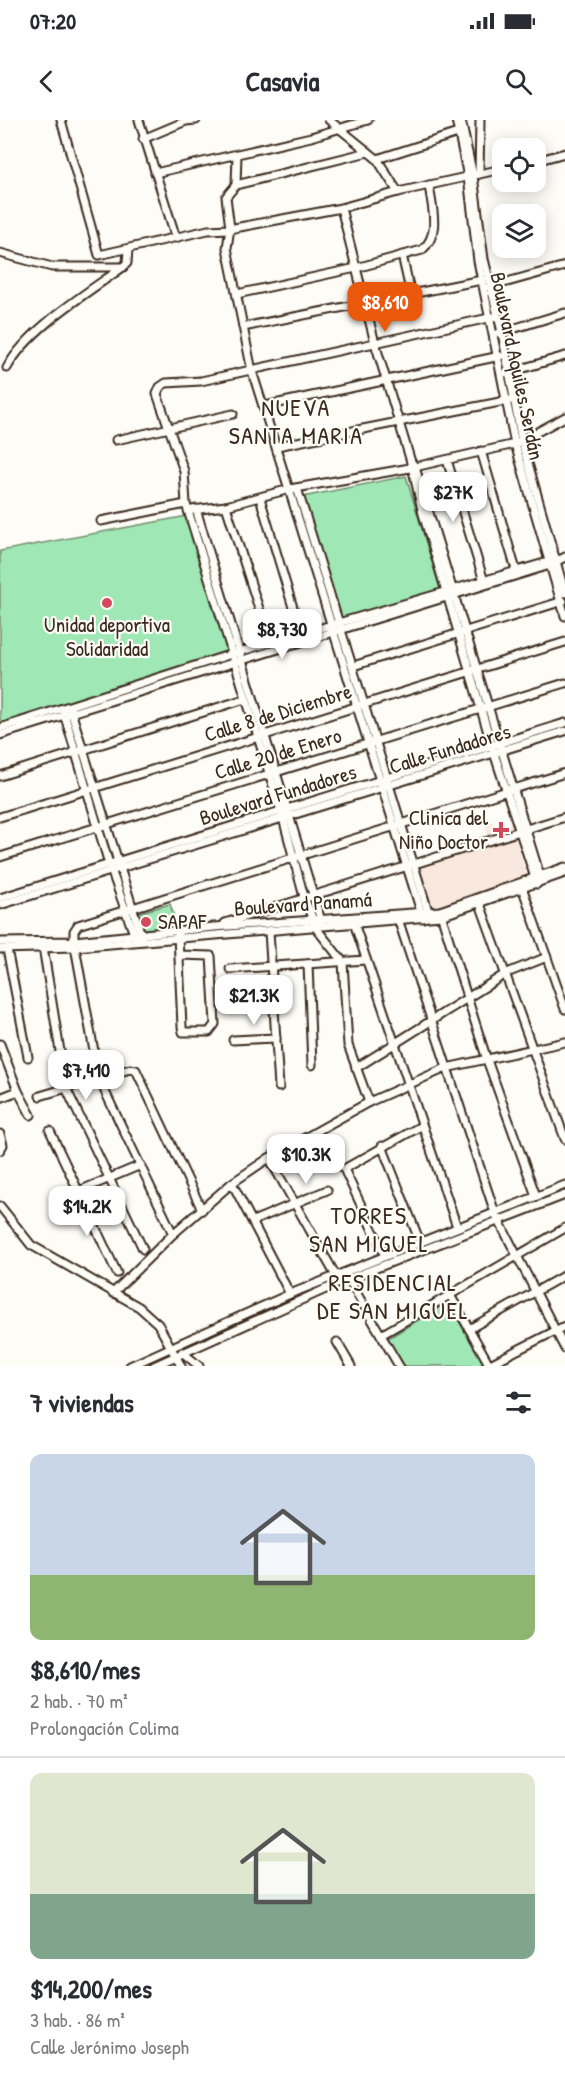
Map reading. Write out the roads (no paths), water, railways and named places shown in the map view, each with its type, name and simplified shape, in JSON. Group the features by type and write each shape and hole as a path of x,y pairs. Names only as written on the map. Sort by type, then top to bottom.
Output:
{"street":[{"path":"61,120 99,255 208,230 229,229 341,208 398,192 492,171"},
{"path":"139,120 176,238"},
{"path":"144,139 186,121 196,120"},
{"path":"329,120 343,126 377,159 398,192"},
{"path":"155,173 237,155 368,120"},
{"name":"Boulevard Aquiles Serdán","path":"456,120 458,133 473,176 482,280 488,287"},
{"name":"Boulevard Aquiles Serdán","path":"461,120 473,176 488,287 502,356 501,375 510,400 518,443 565,593"},
{"path":"473,176 480,120"},
{"path":"377,159 458,133"},
{"path":"368,152 236,185 226,197 229,229 227,248 252,370 277,446 294,488 337,626 357,705 372,742 426,914"},
{"path":"546,158 565,153"},
{"path":"236,185 237,155"},
{"path":"237,294 356,268 422,250 430,243 435,233 429,185"},
{"path":"341,208 375,343 388,380 496,748 539,880"},
{"path":"7,368 14,356 56,315 123,267 127,263 128,250"},
{"path":"0,253 52,267 123,267"},
{"path":"402,255 411,295"},
{"path":"488,287 565,266"},
{"path":"243,327 482,280"},
{"path":"498,333 565,313"},
{"path":"319,926 290,812 187,508 184,471 157,394 160,387 166,383 201,381 495,316"},
{"path":"265,406 502,356"},
{"name":"Boulevard Aquiles Serdán","path":"502,356 510,373 510,400"},
{"path":"501,375 565,356"},
{"path":"277,446 510,400"},
{"path":"116,440 233,414"},
{"path":"101,521 187,508 226,506 294,488 447,460 518,443 565,417"},
{"path":"481,451 516,570"},
{"path":"447,460 483,578"},
{"path":"260,498 301,634"},
{"path":"226,506 270,643"},
{"path":"196,509 236,657 244,699 282,815 304,897 319,926 343,962 348,1045 369,1102"},
{"path":"450,592 483,578 555,560"},
{"path":"0,728 67,710 555,560"},
{"name":"Boulevard Aquiles Serdán","path":"555,560 565,616"},
{"path":"353,666 563,601"},
{"path":"236,657 270,643 337,626"},
{"path":"337,626 365,703 372,742"},
{"name":"Calle 8 de Diciembre","path":"0,817 565,642"},
{"name":"Calle 20 de Enero","path":"0,857 565,683"},
{"path":"0,776 244,699"},
{"path":"0,735 67,710"},
{"path":"67,710 138,937"},
{"path":"496,748 565,723"},
{"name":"Calle Fundadores","path":"0,905 114,866 385,782 496,748 565,731"},
{"path":"173,1234 99,1079 75,944 74,931 78,925 565,773"},
{"path":"214,927 312,894 565,817"},
{"path":"0,898 114,866"},
{"name":"Boulevard Panamá","path":"3,949 178,934 269,931 441,913 564,872"},
{"path":"522,886 565,1009"},
{"path":"479,901 507,973 565,1139"},
{"path":"441,913 487,1060 536,1196"},
{"path":"398,918 430,1022 497,1216 565,1349"},
{"path":"354,921 393,1045 457,1227"},
{"name":"Boulevard Panamá","path":"178,934 214,927 319,926"},
{"path":"269,931 279,1087"},
{"path":"178,934 179,955 183,1032 209,1032 214,1024 211,956 179,955"},
{"name":"Boulevard Panamá","path":"0,942 43,945"},
{"path":"43,945 66,1088 142,1249"},
{"path":"3,949 28,1057"},
{"path":"356,1068 507,973 547,957"},
{"path":"230,969 366,960"},
{"path":"308,964 312,1065"},
{"path":"232,1004 273,1002"},
{"path":"234,1040 276,1038"},
{"path":"113,1293 173,1234 231,1183 269,1158 369,1102 446,1068 565,1042"},
{"path":"0,1044 18,1091 31,1115"},
{"path":"40,1096 130,1069 136,1070 202,1210"},
{"path":"0,1098 18,1091"},
{"path":"385,1256 344,1169 421,1126"},
{"path":"50,1131 117,1273"},
{"path":"0,1135 3,1145 0,1150"},
{"path":"382,1146 420,1242"},
{"path":"269,1158 336,1276"},
{"path":"79,1191 141,1165"},
{"path":"231,1183 290,1294"},
{"path":"130,1366 290,1294 336,1276 346,1276 497,1216 536,1196 565,1185"},
{"path":"253,1221 327,1190"},
{"path":"155,1366 385,1256 457,1227 565,1195"},
{"path":"0,1206 31,1245 139,1307 158,1324 180,1366"},
{"path":"381,1335 565,1228"},
{"path":"469,1329 565,1275"},
{"path":"346,1276 399,1366"},
{"path":"450,1295 488,1365 565,1326"},
{"path":"337,1342 351,1366"},
{"path":"182,1352 198,1366"}],"place":[{"name":"Unidad deportiva Solidaridad","path":"107,603"},
{"name":"Clinica del Niño Doctor","path":"501,830"},
{"name":"SAPAF","path":"146,922"}],"district":[{"name":"NUEVA SANTA MARIA","path":"296,422"},
{"name":"TORRES SAN MIGUEL","path":"369,1230"},
{"name":"RESIDENCIAL DE SAN MIGUEL","path":"393,1297"}]}
